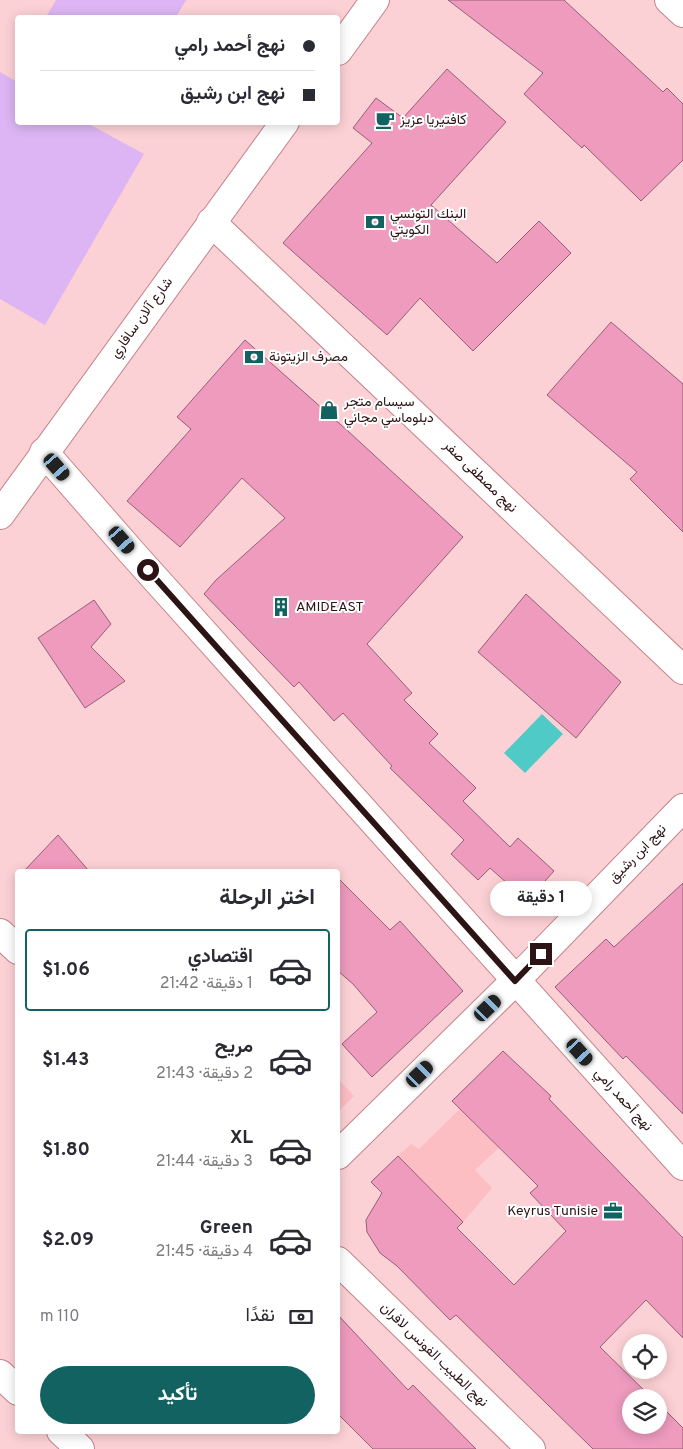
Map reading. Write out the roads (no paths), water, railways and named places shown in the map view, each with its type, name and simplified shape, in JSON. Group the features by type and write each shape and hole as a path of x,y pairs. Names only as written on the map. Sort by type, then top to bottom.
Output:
{"street":[{"path":"340,47 375,0"},
{"path":"669,0 683,14"},
{"name":"شارع آلان سافاري","path":"0,515 283,125"},
{"name":"نهج مصطفى صفر","path":"211,222 683,670"},
{"name":"نهج أحمد رامي","path":"44,452 515,981 683,1166"},
{"name":"نهج ابن رشيق","path":"340,1153 515,981 683,808"},
{"path":"0,933 15,947"},
{"name":"نهج الطبيب الفونس لافران","path":"340,1263 531,1449"},
{"path":"0,1374 15,1388"}],"water":[{"path":"542,714 563,734 525,773 504,753"}],"place":[{"name":"كافتيريا عزيز","path":"385,120"},
{"name":"البنك التونسي الكويتي","path":"375,222"},
{"name":"مصرف الزيتونة","path":"254,357"},
{"name":"سيسام متجر دبلوماسي مجاني","path":"329,410"},
{"name":"AMIDEAST","path":"281,607"},
{"name":"Keyrus Tunisie","path":"613,1211"}]}
